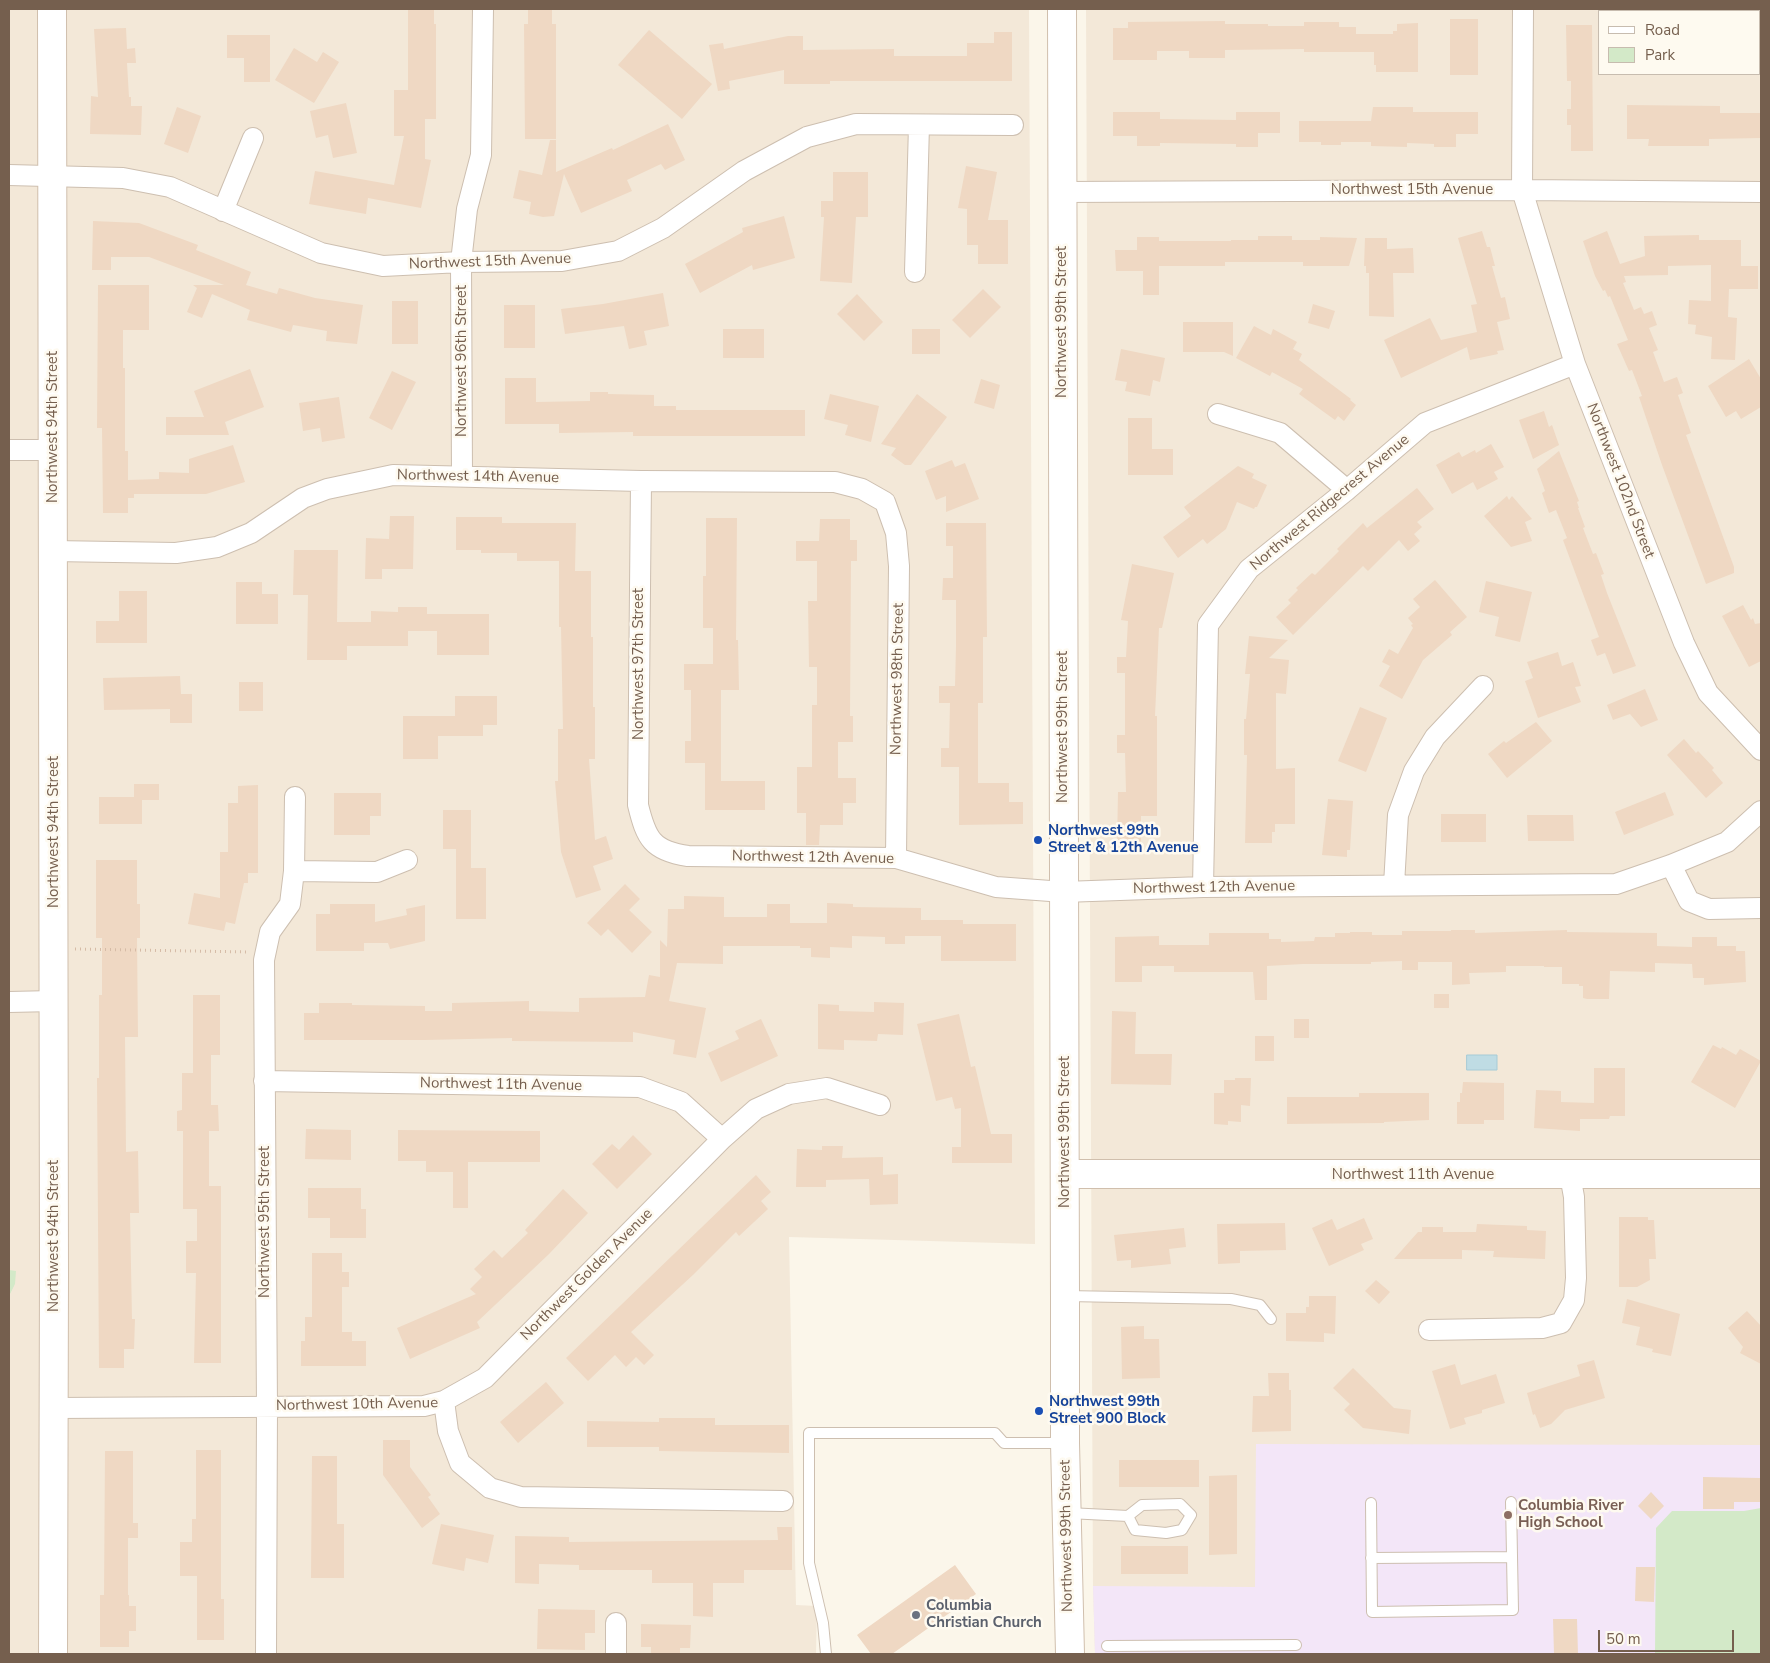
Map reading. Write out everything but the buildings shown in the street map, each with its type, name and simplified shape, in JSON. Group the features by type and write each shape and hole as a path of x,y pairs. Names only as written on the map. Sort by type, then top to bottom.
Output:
{"street":[{"name":"Northwest 94th Street","path":"52,9 53,1654"},
{"name":"Northwest 96th Street","path":"462,476 461,262 467,209 480,155 483,9"},
{"name":"Northwest 99th Street","path":"1062,9 1064,1296 1070,1654"},
{"name":"Northwest 102nd Street","path":"1523,9 1522,190 1574,364 1688,651 1708,693 1761,750"},
{"name":"Northwest 15th Avenue","path":"9,175 123,178 170,187 321,253 383,266 461,262 562,261 618,251 663,228 744,171 807,138 856,124 1013,125"},
{"path":"915,272 919,125"},
{"path":"223,211 254,138"},
{"name":"Northwest 15th Avenue","path":"1062,192 1522,190 1761,192"},
{"name":"Northwest Ridgecrest Avenue","path":"1202,887 1208,625 1249,569 1347,490 1425,423 1574,364"},
{"path":"1218,414 1280,433 1347,490"},
{"path":"9,450 53,450"},
{"name":"Northwest 14th Avenue","path":"53,550 176,553 217,547 251,533 303,498 327,488 393,475 641,481 835,482 862,489 886,502"},
{"name":"Northwest 97th Street","path":"641,481 638,805 644,827 654,844"},
{"name":"Northwest 98th Street","path":"886,502 896,533 899,566 896,858"},
{"path":"1394,885 1398,815 1414,771 1435,737 1483,686"},
{"name":"Northwest 95th Street","path":"266,1654 267,1407 264,952 270,932 290,904 294,871 294,798"},
{"name":"Northwest 12th Avenue","path":"654,844 670,854 688,856 896,858 996,887 1064,892 1202,887 1616,884 1671,865 1727,842 1761,812"},
{"path":"294,871 377,872 407,860"},
{"path":"1671,865 1689,901 1710,909 1761,908"},
{"path":"9,1002 54,1001"},
{"name":"Northwest 11th Avenue","path":"264,1081 640,1087 681,1102 722,1139"},
{"name":"Northwest Golden Avenue","path":"444,1401 485,1378 722,1139 756,1109 789,1094 827,1088 880,1105"},
{"name":"Northwest 11th Avenue","path":"1065,1174 1761,1174"},
{"path":"1429,1330 1542,1328 1561,1323 1574,1300 1576,1278 1574,1197 1570,1175"},
{"name":"Northwest 10th Avenue","path":"54,1408 424,1406 444,1401 448,1431 460,1463 490,1488 521,1497 783,1501"},
{"path":"616,1623 616,1654"}],"lane":[{"path":"1064,1296 1231,1299 1260,1305 1271,1319"},
{"path":"826,1654 823,1623 809,1563 809,1433 995,1433 1004,1443 1065,1443"},
{"path":"1371,1503 1372,1612 1513,1610 1511,1502"},
{"path":"1067,1513 1128,1516 1142,1505 1180,1504 1191,1515 1182,1530 1166,1533 1135,1530 1128,1516"},
{"path":"1371,1558 1512,1557"},
{"path":"1107,1646 1296,1645"}],"path":[{"path":"54,949 264,952"}],"shaded area":[{"path":"9,9 1029,9 1035,1244 789,1237 796,1605 817,1606 816,1654 9,1654"},
{"path":"1086,9 1761,9 1761,1654 1095,1654 1093,1586"},
{"name":"Columbia River High School","path":"1256,1444 1761,1445 1761,1654 1095,1654 1093,1586 1255,1587"}],"green space":[{"path":"9,1270 16,1271 15,1284 9,1296"},
{"path":"1761,1508 1761,1654 1655,1654 1656,1528 1672,1511 1744,1511"}],"water":[{"path":"1467,1055 1497,1055 1497,1070 1467,1070"}],"place":[{"name":"Northwest 99th Street & 12th Avenue","path":"1038,840"},
{"name":"Northwest 99th Street 900 Block","path":"1039,1411"},
{"name":"Columbia River High School","path":"1508,1515"},
{"name":"Columbia Christian Church","path":"916,1615"}]}
